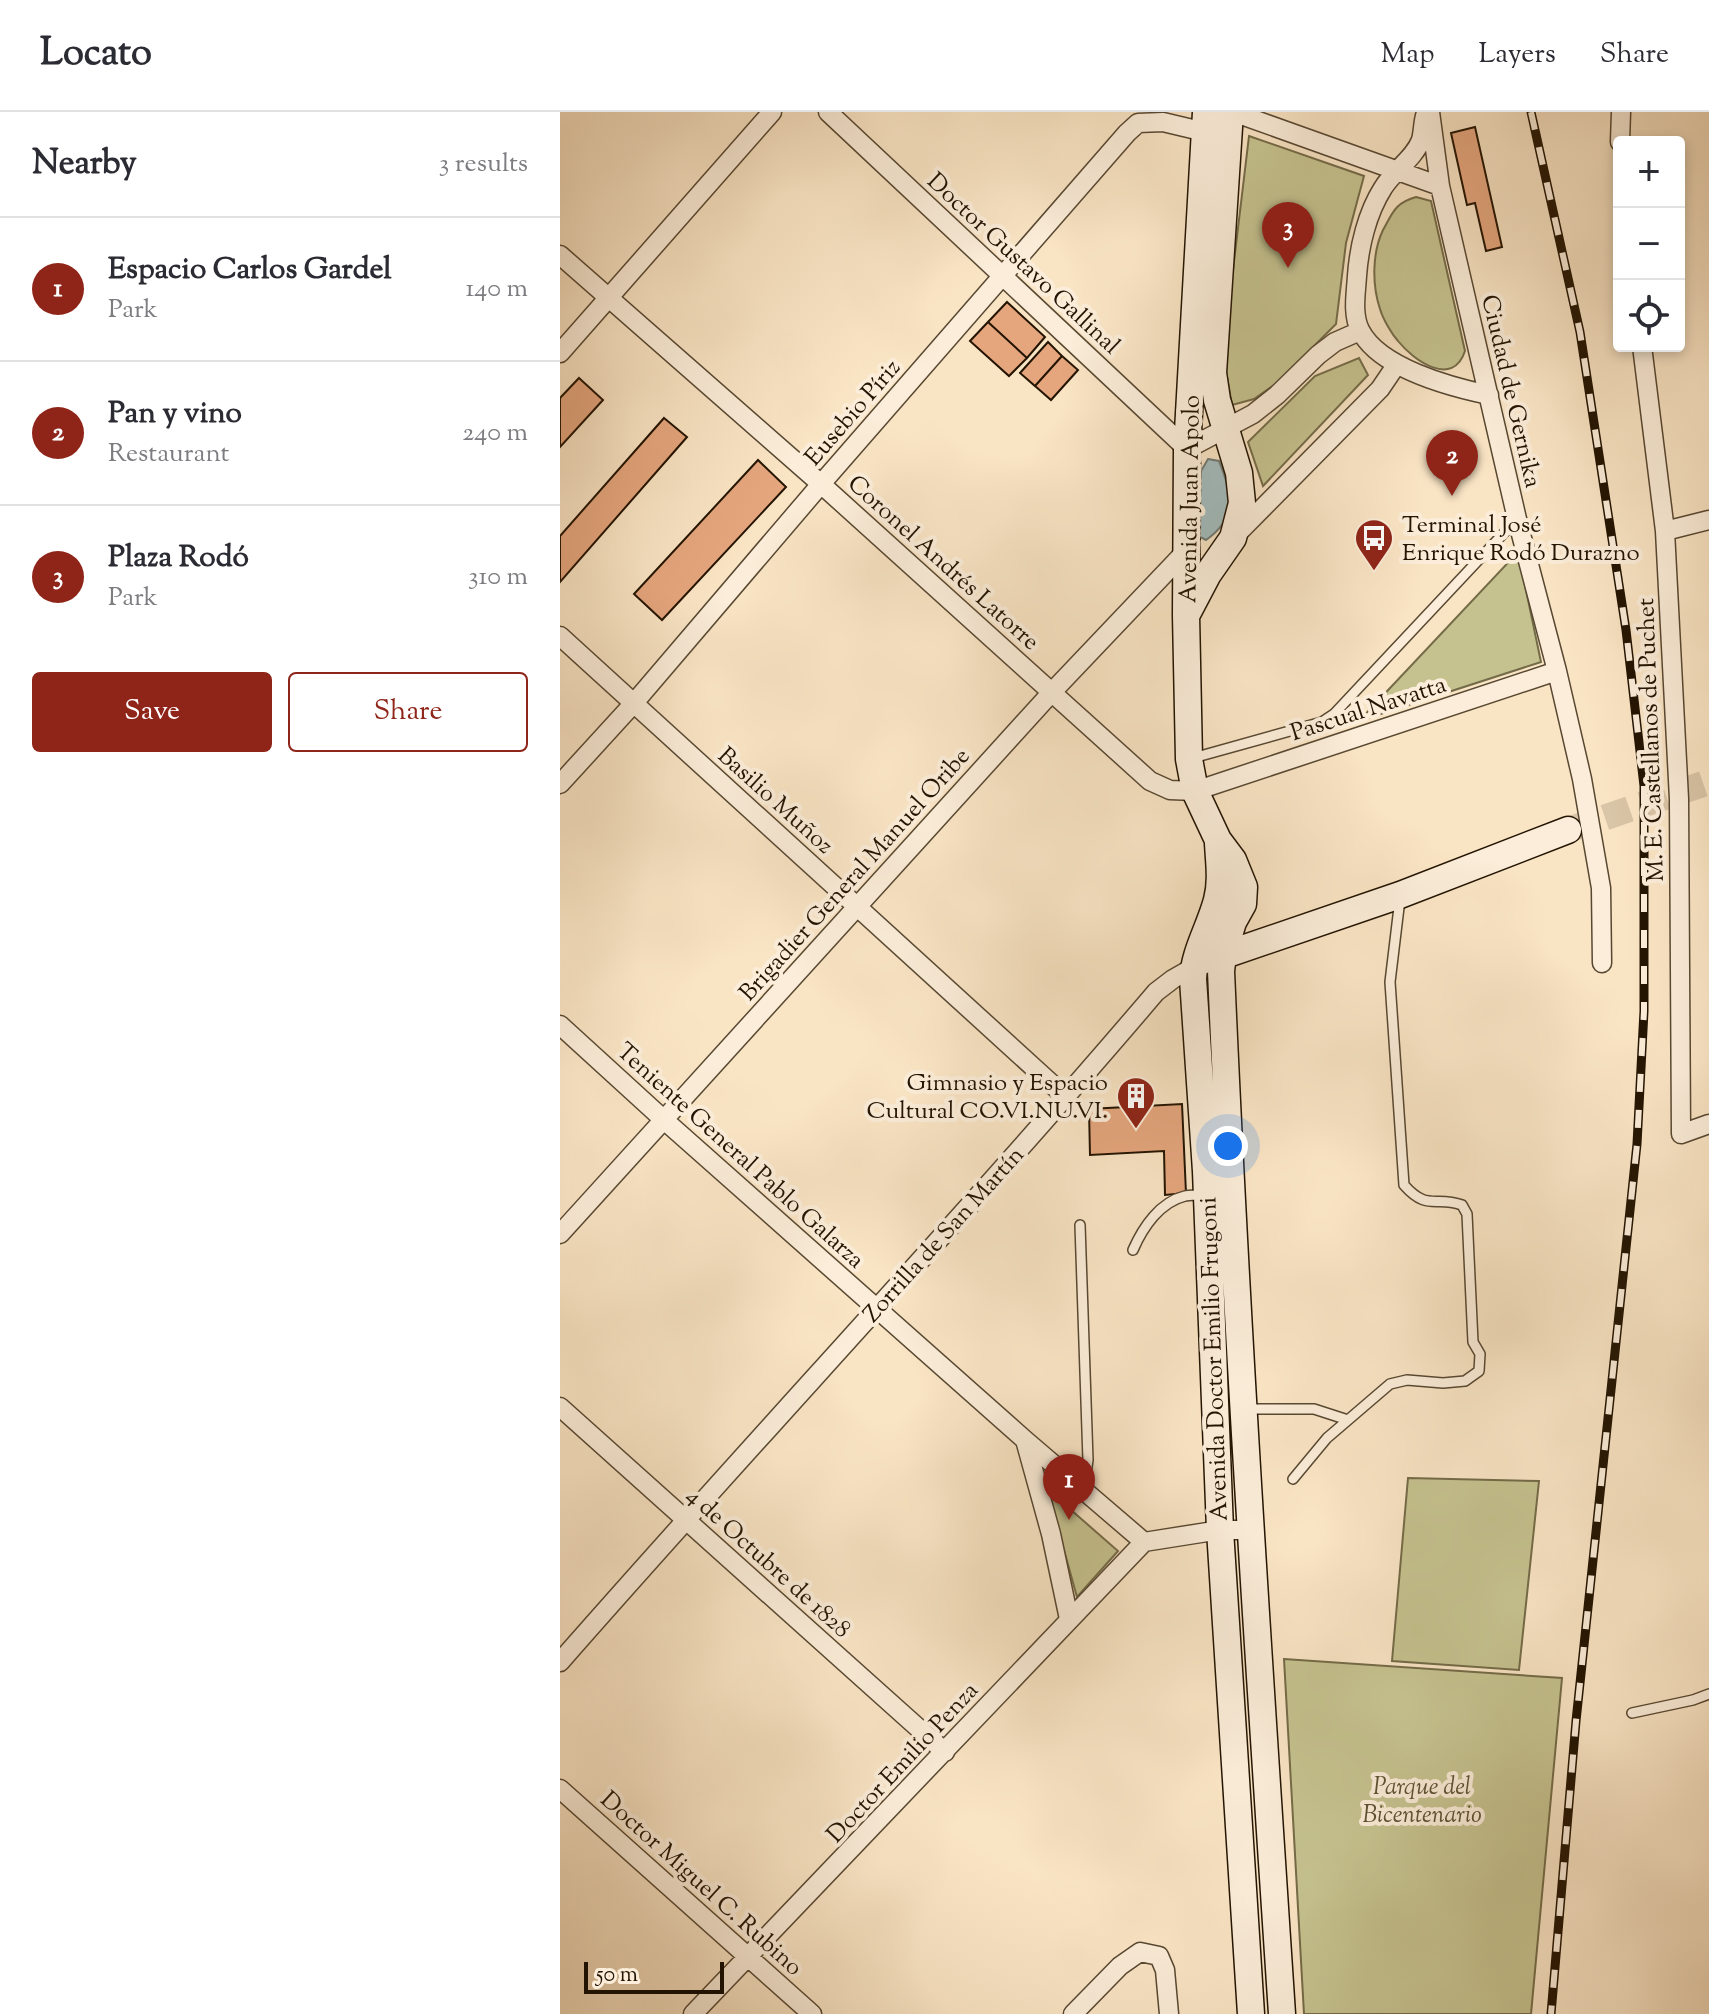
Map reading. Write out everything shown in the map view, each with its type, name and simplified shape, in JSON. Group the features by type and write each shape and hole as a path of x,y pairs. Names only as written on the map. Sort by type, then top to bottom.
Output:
{"street":[{"path":"560,353 772,112"},
{"name":"Doctor Gustavo Gallinal","path":"828,112 1187,449"},
{"path":"1231,112 1440,186"},
{"name":"Avenida Juan Apolo","path":"1186,615 1226,548 1242,503 1239,473 1217,400 1213,373 1231,112"},
{"path":"1428,112 1421,141 1382,189 1369,216 1358,259 1355,312 1360,331 1382,354 1397,364 1449,385 1489,395"},
{"name":"Ciudad de Gernika","path":"1428,112 1440,186 1517,519 1582,779 1601,888 1602,963"},
{"path":"1620,136 1621,112"},
{"name":"Eusebio Píriz","path":"560,784 634,703 1127,133 1138,123 1205,122"},
{"name":"Avenida Juan Apolo","path":"1186,615 1187,449 1205,122"},
{"name":"Coronel Andrés Latorre","path":"560,255 821,484 1150,781 1170,790 1195,791"},
{"path":"1187,449 1253,414 1318,355 1335,342 1360,331"},
{"name":"M. E. Castellanos de Puchet","path":"1643,352 1665,531 1679,799 1681,1134 1709,1124"},
{"path":"1187,550 1208,557 1226,548 1380,389 1397,364"},
{"path":"1665,531 1709,520"},
{"name":"Brigadier General Manuel Oribe","path":"560,1234 1052,692 1187,550"},
{"path":"1186,615 1189,759 1195,791 1218,840"},
{"name":"Basilio Muñoz","path":"560,636 1066,1097"},
{"name":"Pascual Navatta","path":"1195,791 1557,671"},
{"name":"Zorrilla de San Martín","path":"560,1662 1066,1097 1156,992 1194,967 1223,955 1400,895 1568,830"},
{"name":"Avenida Doctor Emilio Frugoni","path":"1218,840 1233,860 1244,887 1243,904 1233,922 1221,971 1218,1194 1220,1530 1251,2014"},
{"name":"Avenida Doctor Emilio Frugoni","path":"1218,840 1220,877 1217,899 1194,967 1244,1409 1282,2014"},
{"path":"1240,909 1247,922 1259,932 1285,935"},
{"name":"Teniente General Pablo Galarza","path":"560,1025 1025,1440 1144,1542"},
{"name":"4 de Octubre de 1828","path":"560,1407 945,1752"},
{"path":"1025,1440 1051,1534 1069,1619"},
{"path":"1144,1542 1220,1530 1250,1530"},
{"name":"Doctor Emilio Penza","path":"693,2014 1144,1542"},
{"name":"Doctor Miguel C. Rubino","path":"560,1789 812,2014"},
{"path":"1073,2014 1120,1966 1140,1952 1159,1956 1165,1970 1169,2014"}],"lane":[{"path":"1189,759 1322,722 1334,714 1517,519"},
{"path":"1293,1479 1327,1438 1390,1384 1407,1380 1465,1381 1479,1371 1480,1354 1473,1342 1467,1214 1462,1205 1451,1201 1427,1202 1413,1195 1404,1185 1390,982 1400,895"},
{"path":"1133,1250 1141,1231 1160,1210 1184,1196 1218,1194"},
{"path":"1080,1225 1088,1460 1081,1488"},
{"path":"1244,1409 1314,1409 1348,1420"},
{"path":"1632,1713 1709,1694"}],"green space":[{"path":"1249,136 1364,176 1346,243 1336,324 1277,383 1254,399 1232,405 1223,354"},
{"path":"1416,197 1431,201 1465,351 1452,368 1443,369 1423,363 1405,349 1388,326 1377,300 1374,269 1379,239 1395,209"},
{"path":"1359,358 1368,375 1263,486 1248,442 1315,376"},
{"path":"1518,552 1541,662 1359,721"},
{"path":"1408,1478 1539,1481 1519,1670 1392,1661"},
{"path":"1047,1489 1118,1551 1077,1597"},
{"name":"Parque del Bicentenario","path":"1284,1659 1562,1678 1531,2014 1304,2014"}],"water":[{"path":"1208,459 1219,461 1230,504 1224,522 1206,540 1198,536 1201,471"}],"building":[{"path":"1475,127 1502,247 1486,251 1475,203 1467,205 1451,133"},
{"path":"1007,302 1045,337 1027,358 988,322"},
{"path":"988,322 1027,358 1009,376 970,341"},
{"path":"1048,342 1062,356 1035,386 1020,373"},
{"path":"1062,356 1078,370 1051,400 1035,386"},
{"path":"579,378 603,400 560,447 560,398"},
{"path":"664,418 687,437 560,582 560,536"},
{"path":"758,460 786,487 662,620 634,594"},
{"name":"Gimnasio y Espacio Cultural CO.VI.NU.VI.","path":"1182,1104 1186,1193 1165,1195 1164,1151 1090,1155 1089,1109"}],"tunnel":[{"path":"1568,830 1709,782"}],"railway":[{"path":"1531,112 1580,332 1626,630 1644,786 1644,1011 1637,1144 1576,1721 1551,2014"}],"place":[{"name":"Plaza Rodó","path":"1288,268"},
{"name":"Pan y vino","path":"1452,496"},
{"name":"Terminal José Enrique Rodó Durazno","path":"1374,572"},
{"name":"Gimnasio y Espacio Cultural CO.VI.NU.VI.","path":"1136,1130"},
{"name":"Espacio Carlos Gardel","path":"1069,1520"}]}
